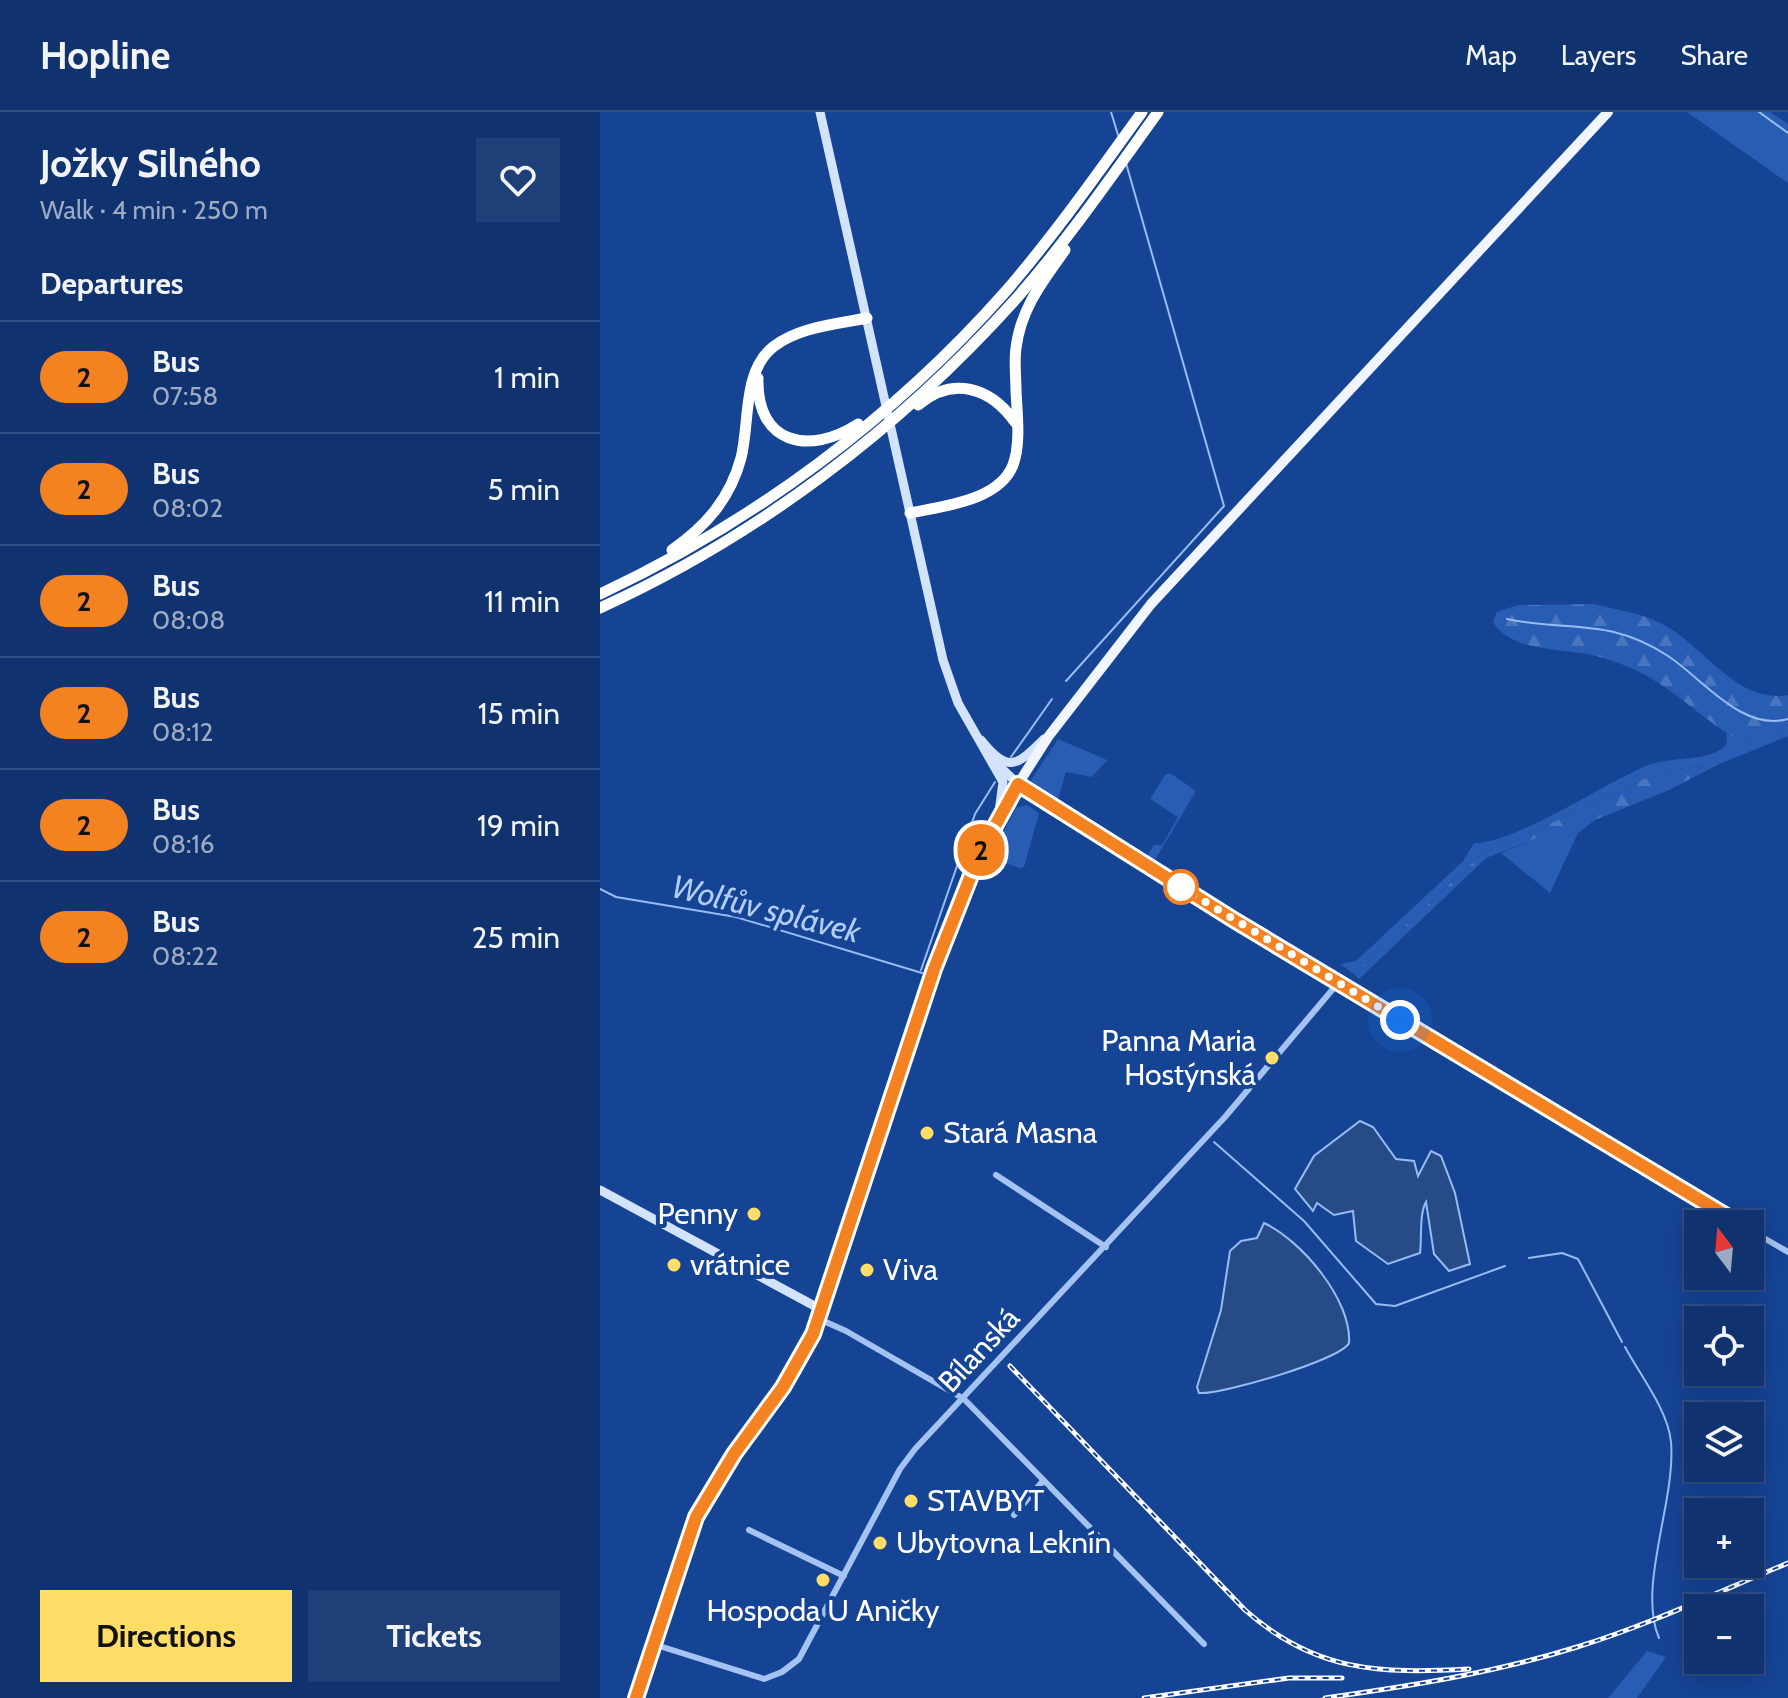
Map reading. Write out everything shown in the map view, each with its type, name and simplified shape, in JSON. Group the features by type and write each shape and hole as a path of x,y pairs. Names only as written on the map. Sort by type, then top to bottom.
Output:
{"highway":[{"path":"600,594 764,502 897,399 1005,292 1142,112"},
{"path":"875,435 976,341 1084,214 1158,112"},
{"path":"910,513 979,495 997,485 1013,467 1016,348 1024,313 1080,229 1084,214"},
{"path":"621,584 629,573 695,534 726,497 742,454 752,380 769,350 791,336 867,318"},
{"path":"758,369 762,412 781,434 802,442 837,438 882,405 897,399"},
{"path":"600,608 738,534 802,492 924,400 954,388 972,388 988,394 1016,424"}],"main road":[{"path":"636,1698 703,1503 783,1387 820,1314 934,969 999,814 1055,728 1159,595 1608,112"}],"street":[{"path":"820,112 943,660 973,731 1003,782 999,814"},
{"path":"973,731 998,760 1008,764 1024,759 1055,728"},
{"path":"973,731 1018,784 1338,983 1717,1210"},
{"name":"Bílanská","path":"653,1644 764,1679 775,1676 799,1659 900,1469 1255,1084 1338,983"},
{"path":"996,1175 1106,1247"},
{"path":"600,1190 964,1399 1204,1644"},
{"path":"1764,1238 1788,1252"},
{"path":"1014,1515 1042,1482"},
{"path":"749,1530 844,1576"}],"green space":[{"path":"1687,112 1770,112 1788,124 1788,183"},
{"path":"1594,604 1660,623 1676,632 1736,682 1769,695 1788,695 1788,728 1739,741 1639,672 1596,656 1526,644 1501,632 1493,622 1497,612 1518,605"},
{"path":"1788,728 1788,736 1717,765 1663,770 1516,840 1484,852 1354,974 1340,964 1356,961 1463,861 1474,843 1491,841 1535,824 1646,766 1710,754 1727,744 1726,733 1739,741"},
{"path":"1058,739 1107,760 1092,777 1066,772 1057,803 1035,789 1031,780"},
{"path":"1717,765 1669,790 1595,820 1578,833 1537,838 1486,858 1359,979 1354,974 1484,852 1516,840 1663,770"},
{"path":"1170,773 1196,791 1155,860 1186,879 1184,882 1151,865 1147,856 1154,845 1162,845 1178,817 1150,799 1165,775"},
{"path":"1027,805 1039,813 1024,867 1020,868 996,860 992,854 1016,808"},
{"path":"1578,833 1550,893 1501,853 1537,838"},
{"path":"1647,1651 1666,1657 1637,1698 1608,1698"}],"shaded area":[{"path":"1360,1121 1373,1127 1396,1159 1414,1161 1418,1176 1431,1151 1441,1156 1455,1193 1470,1264 1449,1271 1434,1254 1426,1202 1420,1253 1388,1264 1356,1241 1353,1211 1334,1215 1317,1203 1313,1211 1295,1189 1314,1156"},
{"path":"1264,1223 1293,1243 1322,1273 1342,1308 1349,1343 1341,1350 1304,1367 1230,1388 1199,1393 1197,1387 1221,1310 1230,1251 1241,1241 1257,1238"}],"waterway":[{"path":"1111,112 1119,138"},
{"path":"1759,112 1788,133"},
{"path":"1066,681 1224,506 1126,163"},
{"path":"1507,619 1588,628 1627,636 1668,656 1739,711 1771,721 1788,719"},
{"path":"1011,757 1052,699"},
{"path":"921,970 975,814 995,782"},
{"name":"Wolfův splávek","path":"600,889 616,897 736,917 922,973"},
{"name":"Wolfův splávek","path":"1214,1142 1304,1221 1376,1304 1395,1306 1505,1266"},
{"name":"Wolfův splávek","path":"1529,1258 1562,1253 1578,1259 1622,1342"},
{"name":"Wolfův splávek","path":"1625,1347 1659,1405 1671,1442 1668,1490 1652,1594 1653,1617 1659,1638"}],"railway":[{"path":"1010,1366 1245,1610 1271,1631 1297,1646 1350,1665 1406,1671 1469,1669"},
{"path":"1325,1698 1452,1678 1577,1647 1683,1608 1788,1563"},
{"path":"1144,1698 1289,1678 1342,1678"}],"bus line":[{"name":"2","path":"636,1698 696,1517 734,1454 783,1387 813,1334 934,969 979,855 1018,784 1234,920 1717,1210"}],"place":[{"name":"Panna Maria Hostýnská","path":"1272,1058"},
{"name":"Stará Masna","path":"927,1133"},
{"name":"Penny","path":"754,1214"},
{"name":"vrátnice","path":"674,1265"},
{"name":"Viva","path":"867,1270"},
{"name":"STAVBYT","path":"911,1501"},
{"name":"Ubytovna Leknín","path":"880,1543"},
{"name":"Hospoda U Aničky","path":"823,1580"}],"route":[{"path":"1181,887 1400,1020"}]}
